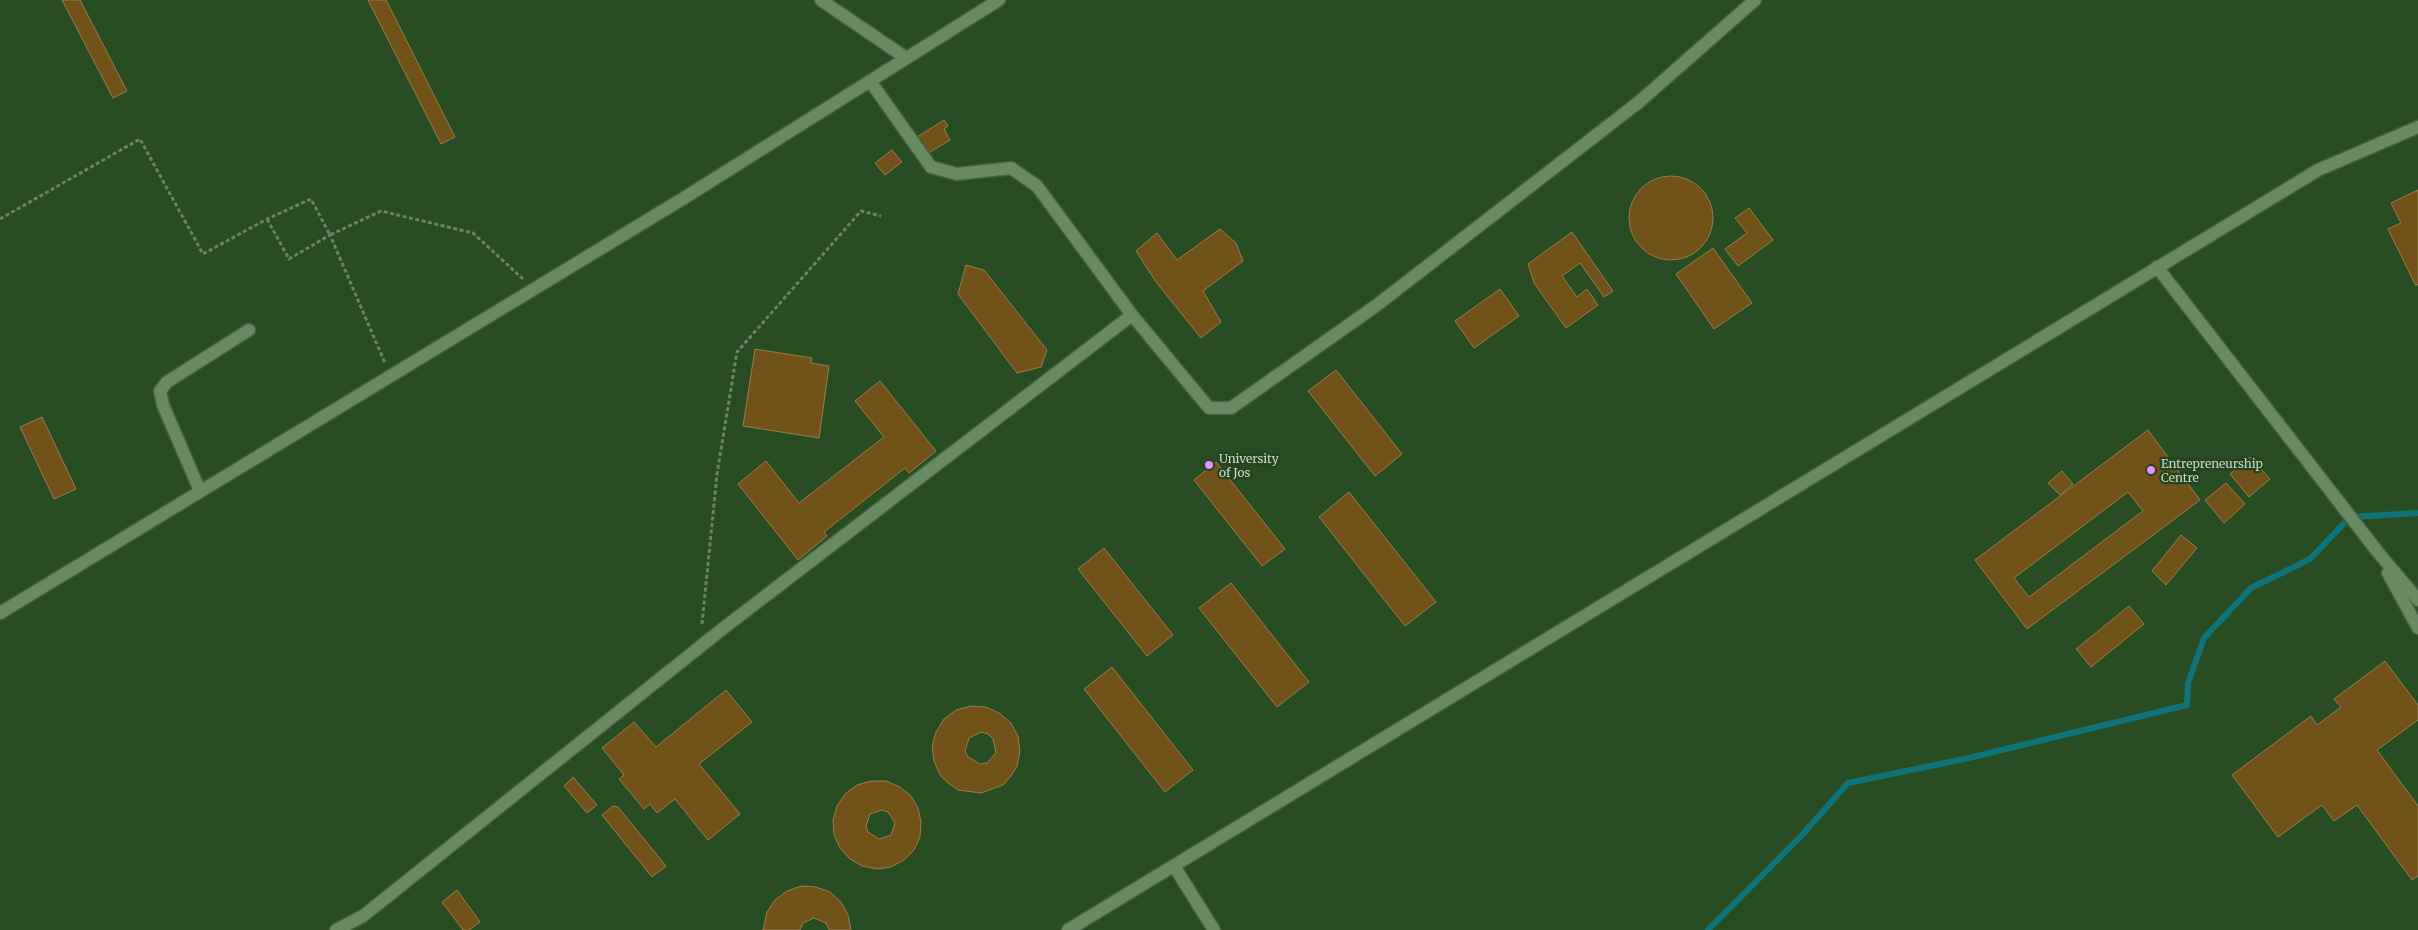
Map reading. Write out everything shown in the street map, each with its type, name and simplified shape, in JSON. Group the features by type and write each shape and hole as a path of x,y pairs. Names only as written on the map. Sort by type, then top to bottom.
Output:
{"lane":[{"path":"821,0 906,58"},
{"path":"0,613 390,374 684,198 999,0"},
{"path":"870,81 930,167 957,174 1010,168 1037,186 1132,315 1208,408 1231,408 1376,306 1639,102 1755,0"},
{"path":"1068,930 2318,170 2418,127"},
{"path":"2157,267 2377,551 2418,600"},
{"path":"336,930 363,916 700,647 1132,315"},
{"path":"200,491 163,404 160,391 167,382 250,330"},
{"path":"2377,551 2418,628"},
{"path":"1174,866 1214,930"}],"path":[{"path":"0,219 140,139 203,254 267,219 311,199 330,235 390,374"},
{"path":"267,219 289,259 330,235 381,211 473,233 533,289"},
{"path":"700,647 717,474 737,352 861,211 881,216"}],"shaded area":[{"name":"University of Jos","path":"0,0 2418,0 2418,930 0,930"}],"building":[{"path":"62,0 80,0 127,91 113,98"},
{"path":"368,0 386,0 455,137 441,144"},
{"path":"944,120 948,126 944,129 950,140 927,154 917,137"},
{"path":"892,150 902,162 885,175 875,163"},
{"path":"1663,176 1679,176 1695,183 1706,194 1713,210 1710,234 1701,248 1695,253 1679,260 1663,260 1647,253 1636,242 1629,226 1629,210 1636,194 1647,183"},
{"path":"2418,190 2418,284 2416,286 2388,229 2401,223 2391,203"},
{"path":"1749,208 1773,240 1738,266 1725,249 1747,233 1735,218"},
{"path":"1220,229 1236,243 1243,261 1203,291 1221,322 1201,338 1156,282 1136,251 1157,233 1177,260"},
{"path":"1572,232 1613,291 1604,297 1580,263 1562,276 1577,297 1587,289 1598,305 1566,328 1534,283 1528,264"},
{"path":"1713,248 1752,303 1714,329 1676,274"},
{"path":"966,265 984,270 1047,350 1041,367 1017,373 958,294"},
{"path":"1500,289 1519,316 1474,348 1455,321"},
{"path":"755,349 812,358 811,363 829,366 819,438 743,426"},
{"path":"1336,370 1402,454 1375,476 1308,391"},
{"path":"880,381 936,451 909,473 905,468 824,532 827,536 798,560 738,484 766,461 799,503 884,437 855,401"},
{"path":"42,417 76,489 54,499 20,427"},
{"path":"2148,430 2200,500 2027,629 1975,560","holes":["2128,492 2143,511 2029,597 2014,578"]},
{"path":"2250,457 2270,479 2249,497 2230,474"},
{"path":"1216,462 1285,549 1262,566 1194,480"},
{"path":"2062,471 2073,484 2060,495 2048,483"},
{"path":"2226,483 2245,504 2224,523 2205,500"},
{"path":"1349,492 1436,602 1405,626 1319,517"},
{"path":"2181,535 2197,548 2166,585 2152,571"},
{"path":"1104,548 1173,635 1147,656 1078,569"},
{"path":"1231,583 1309,682 1277,707 1199,608"},
{"path":"2129,606 2144,624 2091,667 2076,649"},
{"path":"2385,661 2418,705 2418,720 2377,750 2418,806 2418,876 2412,880 2357,805 2334,821 2322,805 2278,837 2232,775 2311,716 2317,725 2341,707 2334,699"},
{"path":"1112,667 1193,770 1165,792 1084,689"},
{"path":"726,690 752,722 699,764 740,814 708,840 675,799 657,813 650,804 644,809 619,779 624,775 602,748 634,722 656,747"},
{"path":"971,706 986,707 999,713 1011,723 1018,736 1020,751 1017,766 1003,785 981,793 958,790 940,775 934,761 932,746 936,732 944,719 956,710","holes":["981,732 988,734 993,739 996,753 987,763 980,764 968,757 965,751 969,738"]},
{"path":"573,777 597,805 587,813 564,786"},
{"path":"871,781 886,781 900,787 911,796 918,808 921,822 920,837 914,850 904,860 891,867 877,869 862,866 850,859 840,848 834,835 833,820 837,806 845,794 857,785","holes":["882,810 888,812 895,823 891,835 879,839 868,832 866,826 870,814"]},
{"path":"613,806 618,807 666,866 652,877 602,815"},
{"path":"801,886 816,887 830,892 841,902 848,915 851,930 829,930 826,923 814,918 803,923 800,930 763,930 767,912 775,900 787,891"},
{"path":"457,890 480,922 469,930 463,930 442,902"}],"waterway":[{"path":"1708,930 1803,834 1848,783 1969,758 2187,705 2188,683 2204,638 2251,588 2310,559 2350,517 2418,513"}],"place":[{"name":"University of Jos","path":"1209,465"},
{"name":"Entrepreneurship Centre","path":"2151,470"}]}
